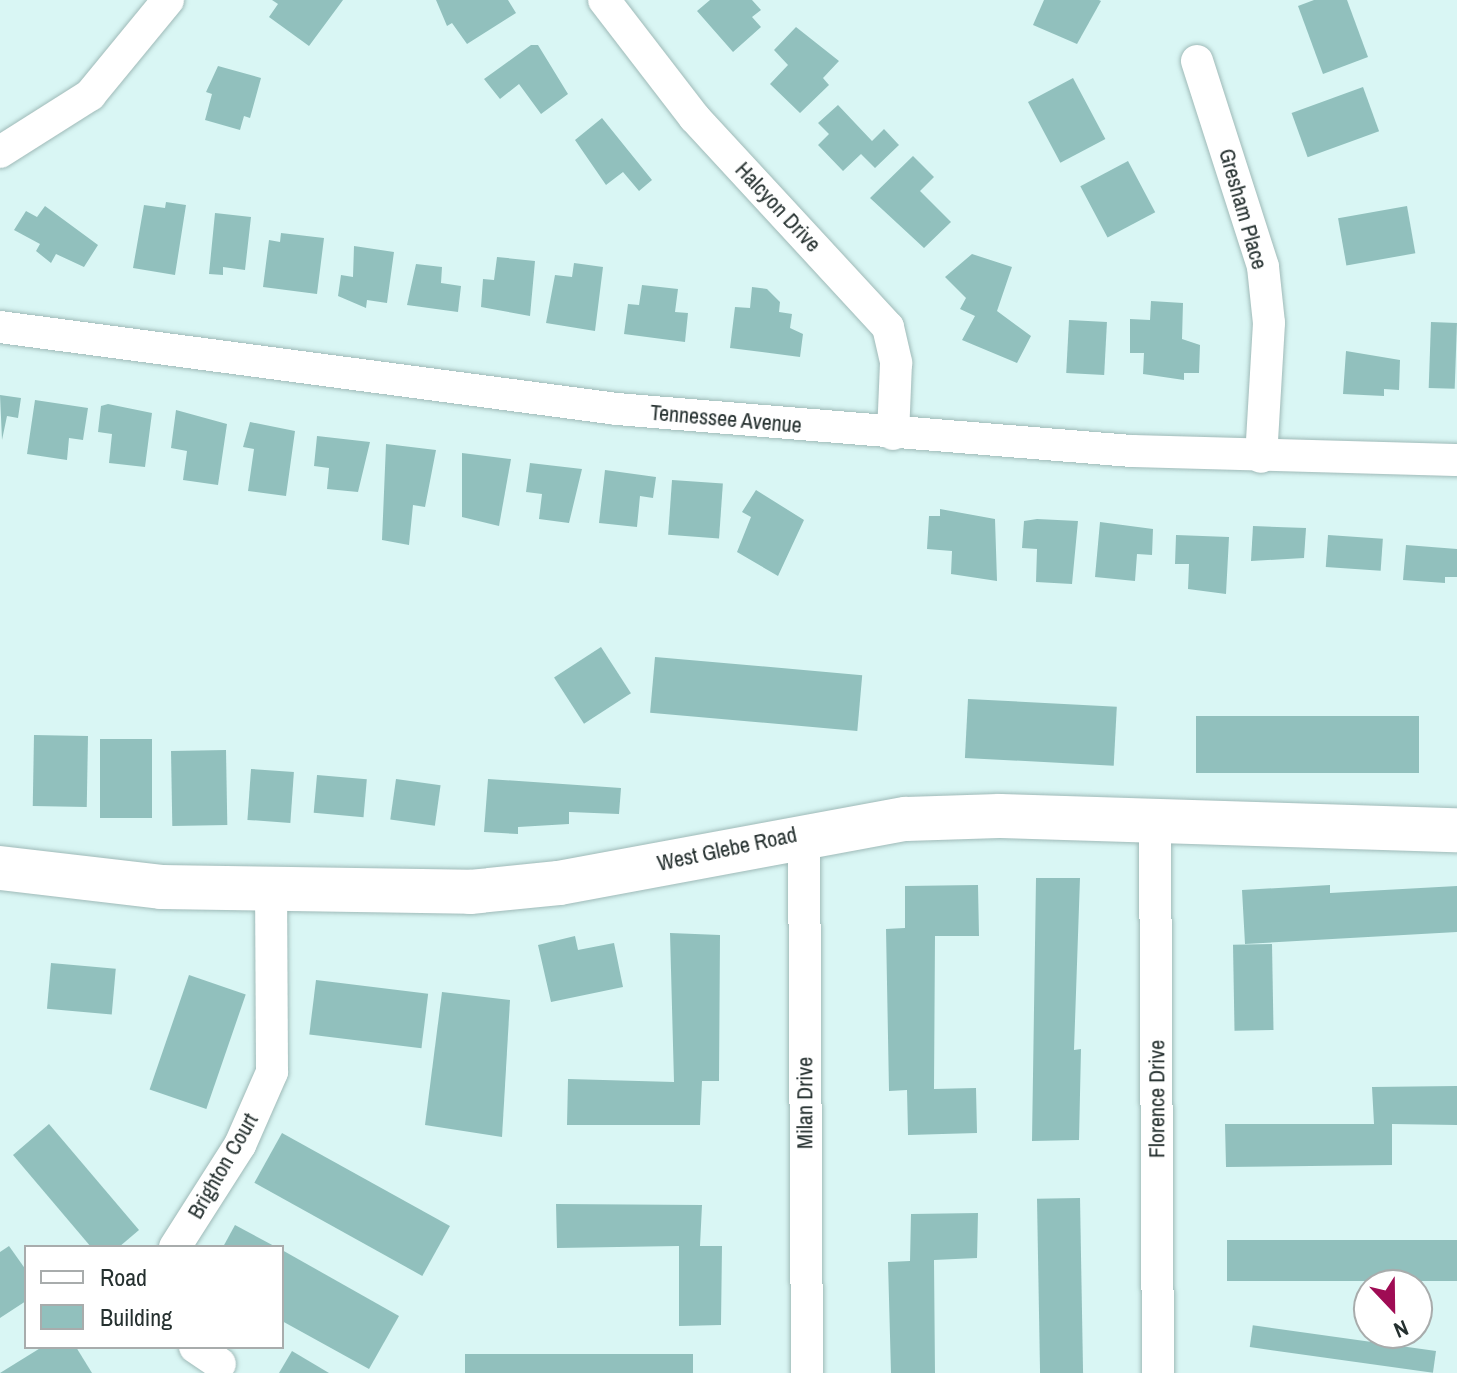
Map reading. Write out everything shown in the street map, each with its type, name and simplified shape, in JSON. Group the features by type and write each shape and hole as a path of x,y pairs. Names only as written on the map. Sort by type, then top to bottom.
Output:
{"main road":[{"name":"West Glebe Road","path":"0,868 271,892 485,891 559,883 804,833 943,816 1155,825 1457,830"}],"street":[{"path":"0,152 90,95 168,0"},
{"name":"Halcyon Drive","path":"604,0 694,117 888,327 896,363 893,434"},
{"name":"Gresham Place","path":"1197,61 1263,267 1269,323 1261,457"},
{"name":"Tennessee Avenue","path":"0,327 617,409 893,434 1261,457 1457,460"},
{"name":"Florence Drive","path":"1155,825 1158,1373"},
{"name":"Milan Drive","path":"804,833 807,1373"},
{"name":"Brighton Court","path":"176,1245 240,1145 272,1072 271,892"}],"building":[{"path":"272,0 343,0 309,46 269,17 278,4"},
{"path":"436,0 508,0 516,13 467,44 452,23 447,26"},
{"path":"710,0 752,0 761,10 752,17 761,27 733,52 697,11"},
{"path":"1044,0 1101,1 1077,44 1033,25"},
{"path":"1314,0 1347,0 1368,57 1323,74 1298,6"},
{"path":"796,27 839,61 823,78 829,85 800,113 770,84 788,65 774,50"},
{"path":"531,45 538,45 568,94 541,114 519,84 500,99 484,79"},
{"path":"218,66 261,78 250,118 244,116 240,130 205,120 212,94 206,92"},
{"path":"1073,78 1105,139 1060,163 1028,102"},
{"path":"1363,87 1379,131 1308,157 1292,113"},
{"path":"838,105 872,141 884,129 899,145 875,168 861,154 843,171 818,145 829,134 818,123"},
{"path":"602,118 652,180 639,191 623,172 606,185 575,140"},
{"path":"913,156 934,177 920,191 951,222 924,248 870,198"},
{"path":"1128,161 1155,212 1108,238 1080,186"},
{"path":"166,202 186,205 175,275 133,268 144,205 165,208"},
{"path":"45,206 98,245 84,267 56,254 51,263 36,251 40,244 14,230 26,211 37,217"},
{"path":"1407,206 1415,253 1346,265 1338,218"},
{"path":"215,213 251,217 245,270 223,267 223,275 209,274"},
{"path":"281,233 324,238 317,294 263,287 269,240 280,242"},
{"path":"354,246 394,252 387,303 367,300 366,308 338,296 341,275 353,277"},
{"path":"972,254 1012,267 997,311 1031,336 1017,363 962,340 975,316 960,309 966,298 945,277"},
{"path":"497,257 535,261 530,316 481,307 483,279 494,280"},
{"path":"574,263 603,267 595,331 546,323 555,275 572,277"},
{"path":"416,264 442,267 441,283 461,286 458,312 407,305"},
{"path":"642,285 678,289 675,312 688,313 685,342 624,334 628,304 639,305"},
{"path":"752,287 767,289 780,302 779,312 792,314 790,328 803,334 800,357 730,348 735,307 750,308"},
{"path":"1151,301 1183,303 1182,339 1200,345 1199,373 1184,373 1184,380 1143,374 1144,353 1130,353 1130,319 1150,320"},
{"path":"1069,320 1107,322 1104,375 1066,373"},
{"path":"1431,322 1457,323 1455,389 1429,388"},
{"path":"1346,351 1400,360 1399,390 1384,389 1384,396 1343,394"},
{"path":"0,395 21,398 18,418 7,416 2,440"},
{"path":"35,400 88,408 83,440 69,438 67,460 27,454"},
{"path":"108,404 152,413 145,467 109,463 112,434 98,432 101,406"},
{"path":"176,410 227,424 218,485 183,480 187,451 171,448"},
{"path":"250,422 295,431 286,496 248,491 254,449 243,447"},
{"path":"317,436 370,442 358,492 327,489 329,468 314,466"},
{"path":"386,444 436,450 425,507 413,505 409,545 382,540"},
{"path":"462,453 511,459 499,526 462,517"},
{"path":"530,463 582,469 569,523 539,519 542,494 526,492"},
{"path":"605,470 656,477 653,498 640,496 637,527 599,523"},
{"path":"672,480 723,484 719,538 668,535"},
{"path":"756,490 804,520 778,576 737,552 751,517 742,512"},
{"path":"940,509 995,519 997,581 951,574 952,551 927,549 929,516 940,516"},
{"path":"1024,521 1078,521 1072,584 1036,582 1037,549 1022,548"},
{"path":"1100,522 1153,529 1152,555 1137,554 1135,581 1095,577"},
{"path":"1253,526 1306,528 1304,558 1251,561"},
{"path":"1176,535 1229,537 1226,594 1188,589 1189,564 1175,564"},
{"path":"1328,535 1383,539 1381,571 1326,567"},
{"path":"1406,545 1457,549 1457,577 1445,577 1445,583 1403,580"},
{"path":"601,647 631,693 584,724 554,677"},
{"path":"655,657 862,675 857,731 650,713"},
{"path":"968,699 1117,707 1114,766 965,758"},
{"path":"1196,716 1419,716 1419,773 1196,773"},
{"path":"34,735 88,736 87,807 33,806"},
{"path":"100,739 152,739 152,818 100,818"},
{"path":"226,750 227,825 172,826 171,751"},
{"path":"251,769 294,772 290,823 247,820"},
{"path":"317,775 367,779 363,817 314,813"},
{"path":"396,779 441,785 435,826 390,820"},
{"path":"488,779 621,788 619,814 569,812 569,824 518,827 518,834 484,832"},
{"path":"1036,878 1080,878 1074,1050 1081,1049 1079,1140 1032,1141"},
{"path":"978,885 979,936 935,936 934,1089 976,1088 977,1133 908,1135 907,1090 889,1091 886,929 905,928 905,886"},
{"path":"1330,885 1330,893 1457,886 1457,932 1245,944 1242,890"},
{"path":"670,933 720,935 719,1081 702,1081 700,1125 567,1125 568,1079 674,1082"},
{"path":"575,936 578,950 614,943 623,987 551,1002 538,945"},
{"path":"1272,944 1274,1030 1235,1031 1233,945"},
{"path":"51,963 116,969 112,1014 47,1009"},
{"path":"189,975 246,995 206,1109 150,1089"},
{"path":"316,980 428,994 421,1048 309,1035"},
{"path":"442,992 510,1000 502,1137 425,1125"},
{"path":"1457,1086 1457,1125 1392,1124 1392,1165 1226,1167 1225,1124 1374,1124 1372,1087"},
{"path":"49,1124 139,1230 121,1245 89,1245 13,1155"},
{"path":"282,1133 450,1226 422,1276 254,1183"},
{"path":"1080,1198 1083,1373 1040,1373 1037,1199"},
{"path":"556,1204 702,1205 700,1246 722,1246 721,1325 679,1326 679,1246 557,1248"},
{"path":"978,1213 977,1258 934,1260 935,1373 891,1373 888,1262 910,1261 911,1214"},
{"path":"235,1225 272,1245 224,1245"},
{"path":"1227,1240 1457,1240 1457,1281 1433,1281 1433,1269 1353,1269 1353,1281 1227,1281"},
{"path":"9,1246 24,1267 24,1302 0,1318 0,1252"},
{"path":"284,1251 399,1316 369,1369 284,1322"},
{"path":"1253,1325 1353,1339 1353,1349 1436,1351 1433,1373 1250,1347"},
{"path":"39,1349 77,1349 92,1373 0,1373"},
{"path":"292,1351 329,1373 279,1373"},
{"path":"465,1354 693,1354 693,1373 465,1373"}]}
